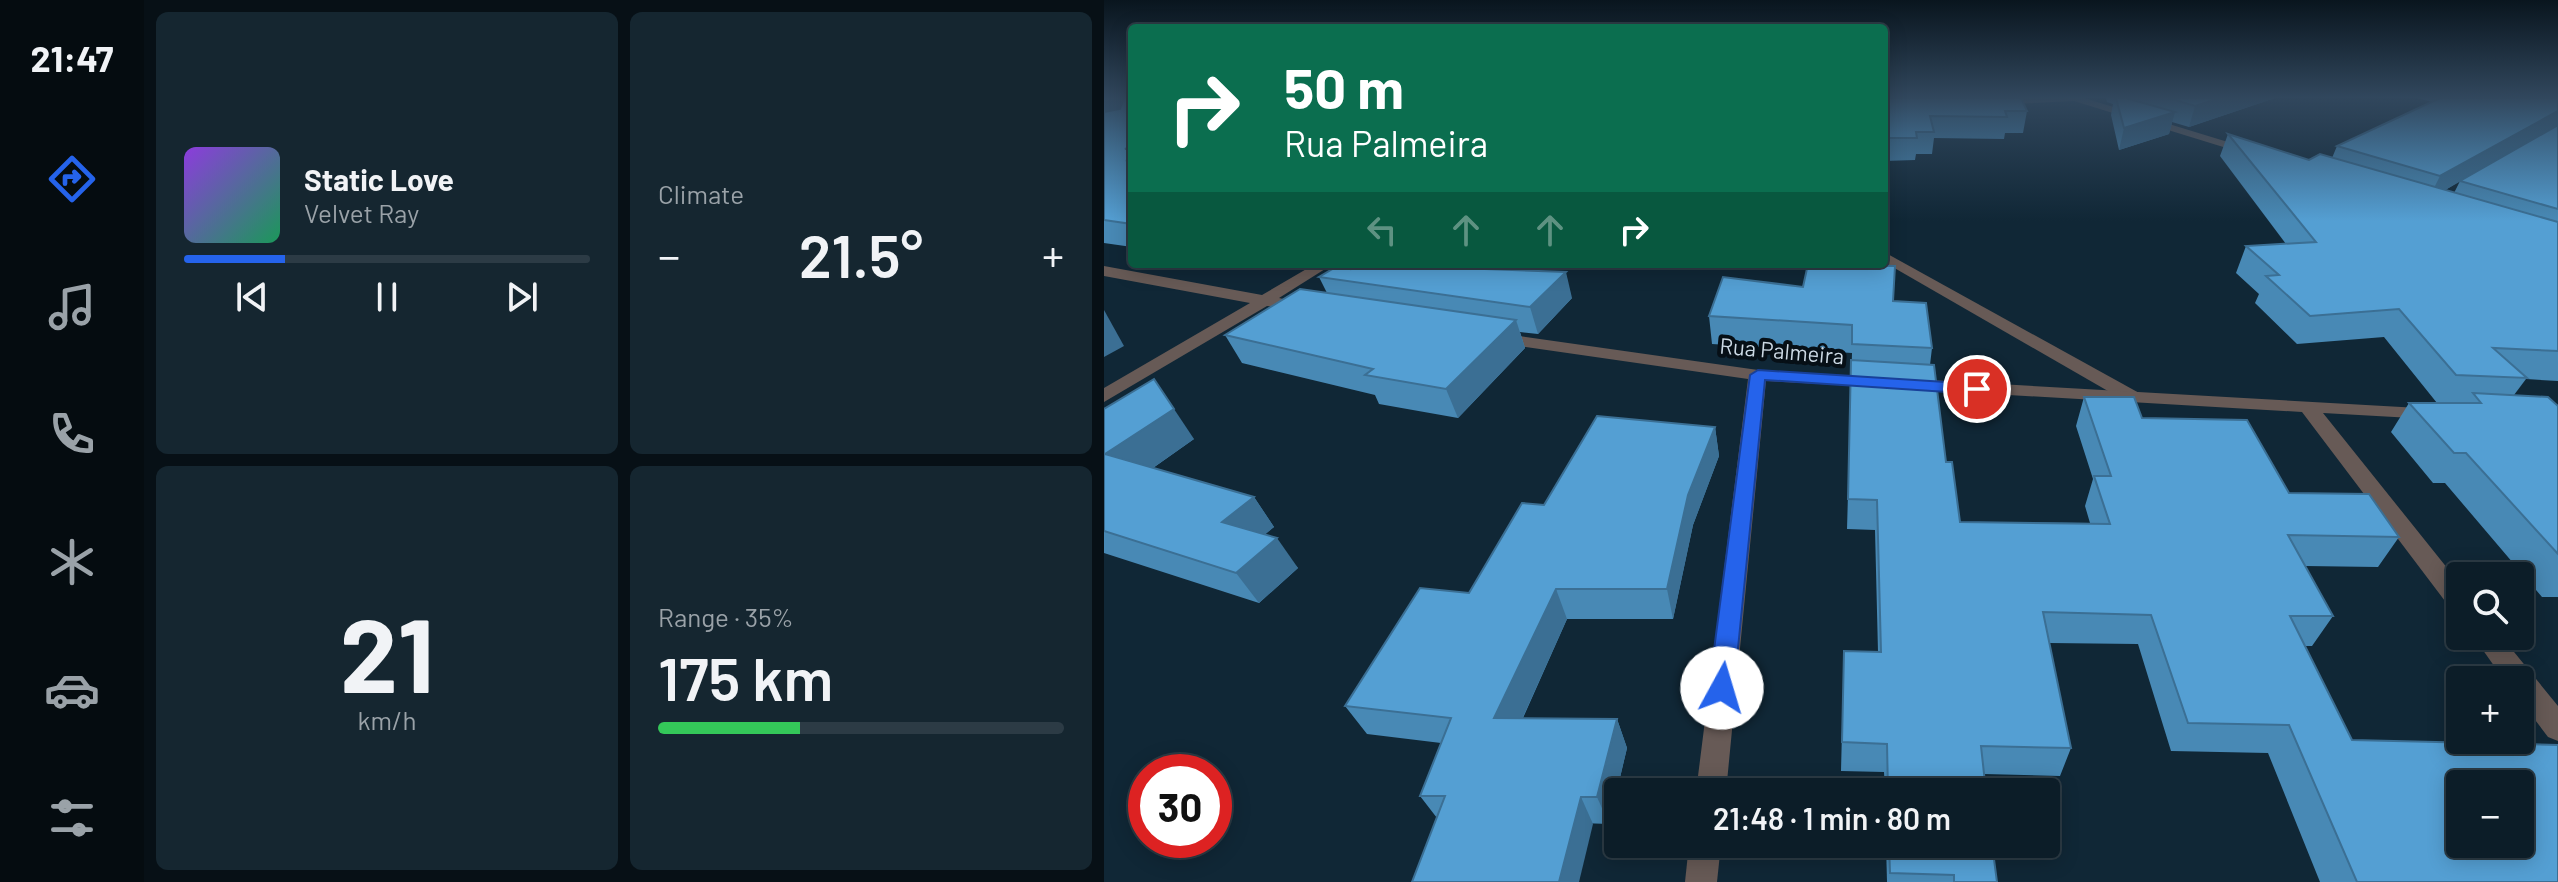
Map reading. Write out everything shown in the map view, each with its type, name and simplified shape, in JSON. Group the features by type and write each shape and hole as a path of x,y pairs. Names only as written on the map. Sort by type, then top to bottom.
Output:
{"street":[{"path":"2210,139 2268,157"},
{"path":"1888,258 2134,398"},
{"path":"1104,396 1319,268"},
{"path":"1104,271 1324,311"},
{"name":"Rua Palmeira","path":"1478,335 1758,375 2449,414"},
{"path":"1713,778 1758,375"},
{"path":"2309,408 2446,584"},
{"path":"2497,650 2558,728"},
{"path":"1701,882 1704,858"}],"building":[{"path":"1104,139 1128,139 1128,148 1125,149 1128,149 1128,223 1104,220"},
{"path":"2232,139 2244,139 2309,160 2320,154 2558,222 2558,351 2493,348 2527,378 2456,375 2399,309 2310,316 2266,276 2279,275 2246,246 2316,242"},
{"path":"2352,139 2507,139 2440,176 2337,146"},
{"path":"2533,139 2558,139 2558,209 2460,181"},
{"path":"1895,266 1893,301 1926,303 1932,348 1852,344 1852,325 1709,316 1723,277 1803,287 1807,268"},
{"path":"1334,268 1566,272 1530,307 1319,277"},
{"path":"1300,289 1516,320 1446,389 1365,375 1373,369 1225,335"},
{"path":"1851,360 1934,365 1946,462 1952,462 1960,522 2110,524 2094,476 2111,476 2084,397 2134,397 2142,418 2247,420 2289,493 2369,494 2399,537 2288,535 2333,616 2290,616 2352,740 2446,742 2446,754 2534,754 2534,744 2558,745 2558,882 2357,882 2289,725 2188,723 2151,615 2043,612 2071,748 1981,746 1984,778 1888,778 1887,744 1842,742 1844,651 1881,652 1877,500 1848,499"},
{"path":"1154,379 1174,409 1105,454 1254,497 1222,522 1277,538 1236,573 1104,531 1104,409"},
{"path":"2473,393 2548,397 2558,406 2558,554 2466,453 2454,453 2409,403 2481,403"},
{"path":"1597,416 1715,427 1688,495 1667,589 1556,589 1494,718 1617,719 1597,797 1581,797 1559,882 1412,882 1445,796 1420,796 1451,718 1345,706 1420,588 1469,593 1522,503 1544,505"},
{"path":"1889,858 1994,858 1997,882 1954,882 1954,875 1890,873"}],"route":[{"path":"1722,688 1758,375 1977,389"}]}
